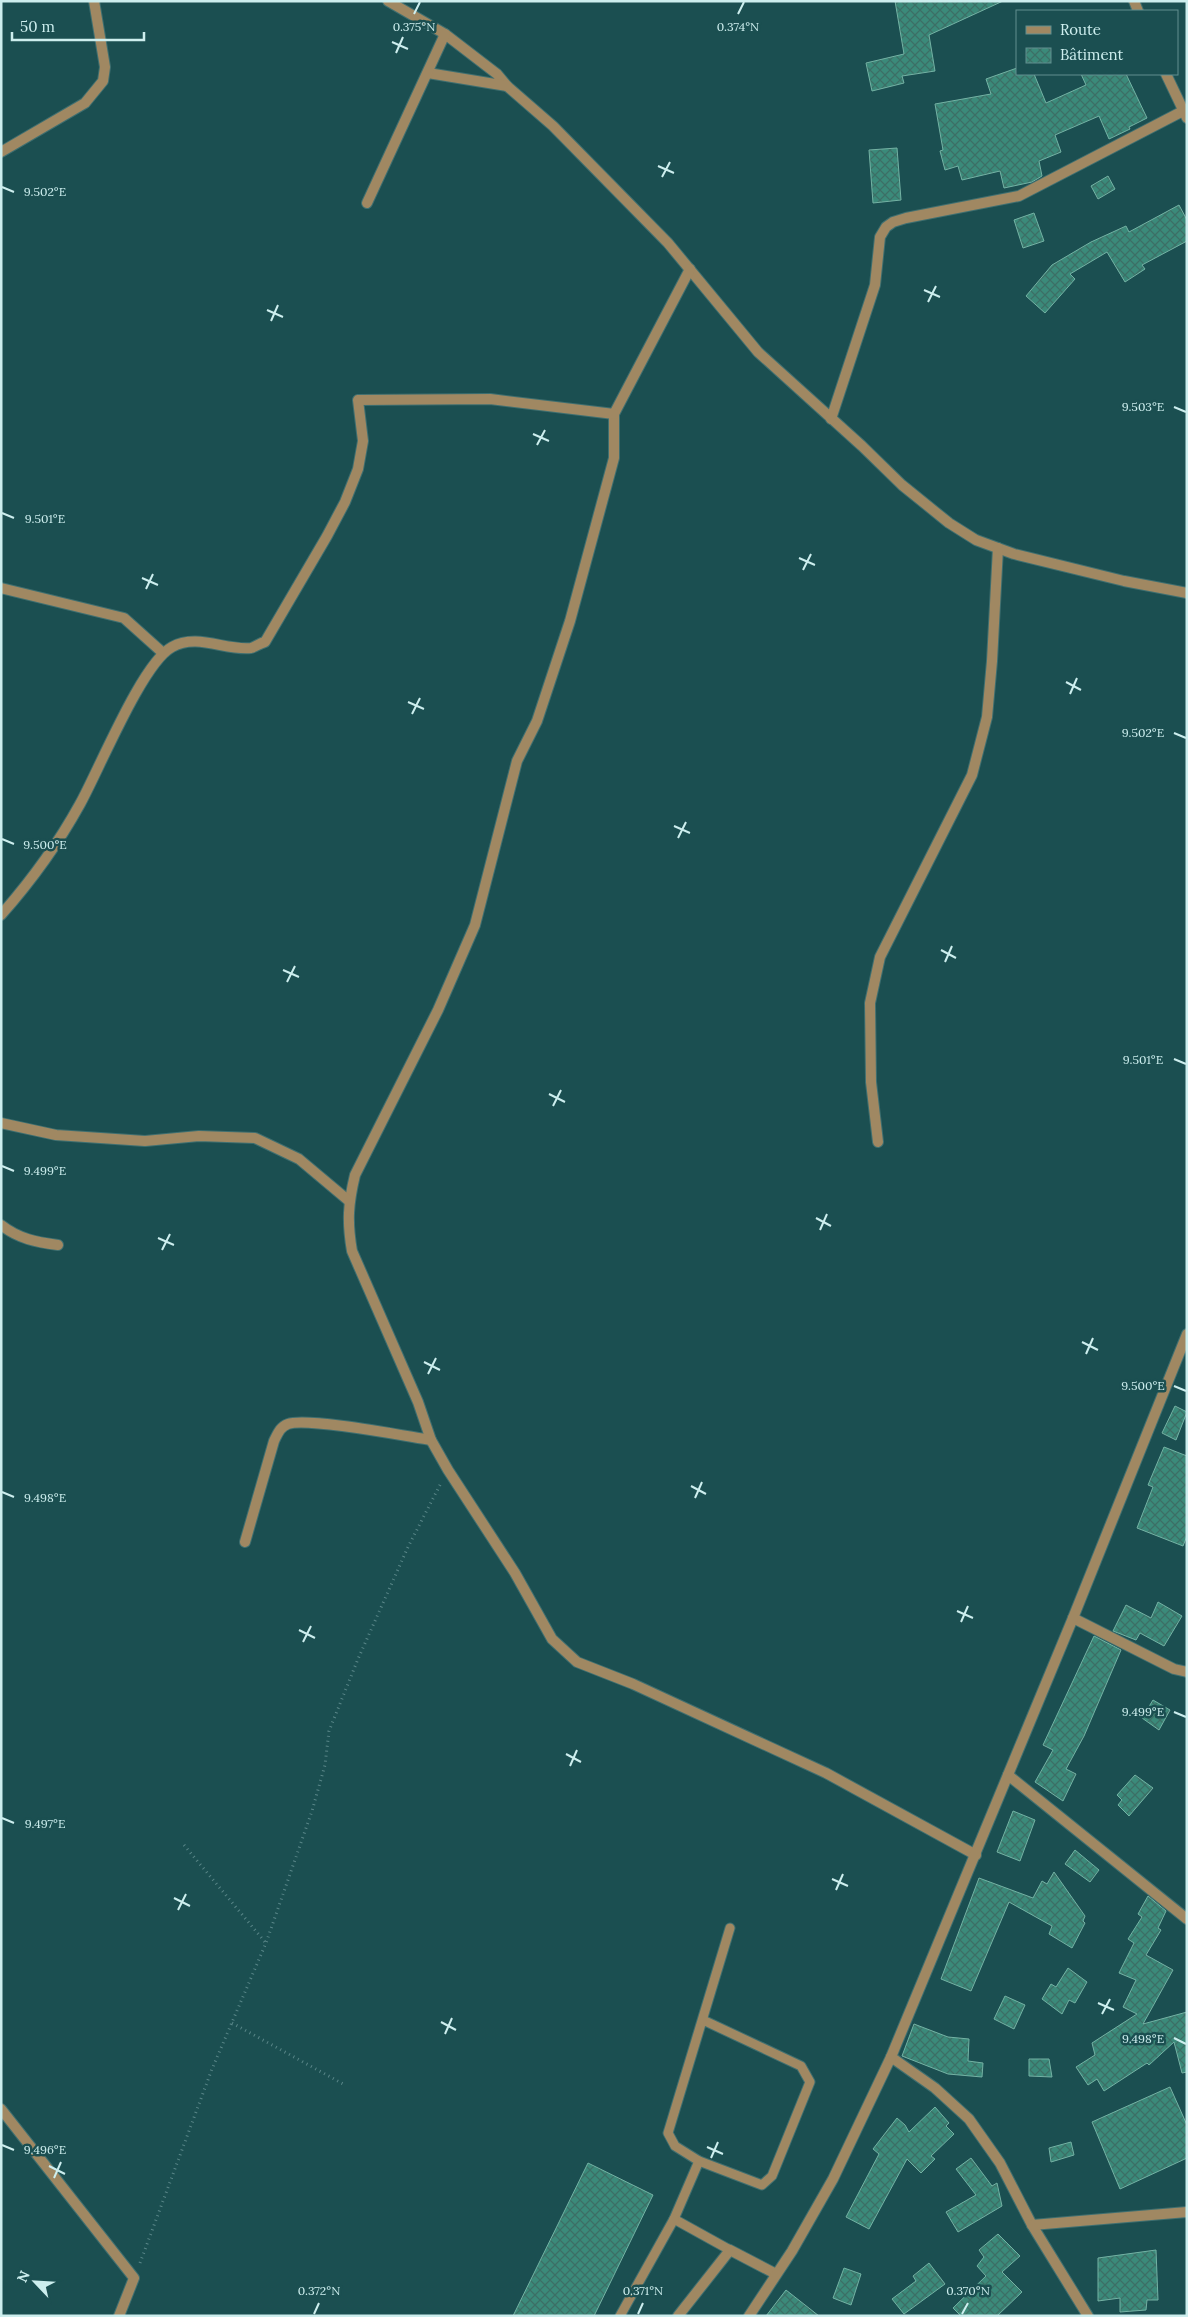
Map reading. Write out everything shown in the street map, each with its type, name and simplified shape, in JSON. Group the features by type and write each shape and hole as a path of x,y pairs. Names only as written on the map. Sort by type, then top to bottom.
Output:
{"street":[{"path":"1,152 84,103 103,81 105,67 94,1"},
{"path":"388,1 445,34 497,74 507,86 553,126 668,243 758,352 902,485 949,523 976,540 1023,556 1124,581 1187,593"},
{"path":"366,202 445,34"},
{"path":"428,72 507,86"},
{"path":"831,419 875,285 880,236 886,227 906,218 1019,196 1185,115 1166,75"},
{"path":"690,270 614,414 614,458 558,657 537,721 517,761 475,926 438,1010 355,1175 349,1202 348,1225 352,1251 414,1394 431,1440 448,1470 515,1573 552,1639 577,1662 633,1684 826,1773 976,1855"},
{"path":"1,916 32,880 80,805 131,704 152,667 163,653 181,643 201,642 251,648 265,642 327,536 345,502 358,469 363,441 358,400 490,399 614,414"},
{"path":"878,1142 871,1082 870,1002 880,957 972,775 987,717 998,548"},
{"path":"1,588 124,618 163,653"},
{"path":"1,1123 56,1135 145,1141 199,1136 255,1138 299,1159 349,1202"},
{"path":"1,1225 14,1235 31,1241 58,1245"},
{"path":"749,2316 833,2179 891,2057 976,1855 1187,1334"},
{"path":"245,1542 274,1441 280,1428 286,1424 293,1422 322,1424 431,1440"},
{"path":"1073,1618 1174,1669 1187,1672"},
{"path":"1008,1775 1187,1919"},
{"path":"891,2057 935,2088 969,2119 1000,2163 1032,2225 1088,2316"},
{"path":"1,2109 134,2278 119,2316"},
{"path":"1032,2225 1187,2212"},
{"path":"678,2316 730,2250 776,2274"}],"lane":[{"path":"703,2020 801,2066 810,2082 772,2176 762,2185 700,2161 675,2146 668,2133 730,1928"},
{"path":"620,2316 674,2219 700,2161"},
{"path":"674,2219 730,2250"}],"path":[{"path":"134,2278 212,2069 266,1943 312,1811 325,1765 328,1731 408,1547 448,1470"},
{"path":"184,1845 266,1943"},
{"path":"232,2023 345,2085"}],"building":[{"path":"895,1 1003,1 929,35 935,71 902,76 904,83 872,91 866,63 904,54"},
{"path":"1016,68 1016,75 1034,75 1046,103 1086,85 1081,75 1126,75 1147,118 1109,139 1099,116 1055,135 1061,152 1039,161 1042,176 1032,182 1004,188 1000,171 962,180 958,166 945,170 940,151 943,150 935,104 991,94 986,79"},
{"path":"897,148 901,200 873,203 869,150"},
{"path":"1108,176 1115,189 1098,199 1091,186"},
{"path":"1179,205 1187,220 1187,241 1142,265 1145,269 1125,282 1107,252 1070,274 1075,279 1045,313 1026,296 1052,265 1091,242 1126,226 1129,232"},
{"path":"1034,213 1044,241 1023,248 1014,220"},
{"path":"1175,1406 1187,1412 1176,1440 1162,1433"},
{"path":"1164,1447 1187,1456 1187,1536 1183,1546 1137,1528 1153,1487 1148,1485"},
{"path":"1158,1602 1182,1616 1164,1646 1140,1633 1136,1640 1113,1631 1126,1605 1151,1618"},
{"path":"1094,1636 1121,1650 1084,1736 1066,1769 1076,1774 1063,1801 1035,1782 1053,1750 1043,1745"},
{"path":"1153,1700 1170,1710 1159,1730 1142,1718"},
{"path":"1135,1775 1153,1788 1129,1816 1118,1805 1122,1800 1117,1795"},
{"path":"1013,1811 1035,1820 1020,1861 997,1852"},
{"path":"1075,1850 1099,1870 1090,1882 1065,1864"},
{"path":"1054,1872 1085,1916 1083,1921 1085,1923 1072,1948 1049,1934 1052,1926 1009,1902 971,1991 941,1979 979,1878 1033,1898 1042,1881 1047,1884"},
{"path":"1148,1896 1166,1911 1158,1928 1161,1930 1146,1955 1173,1970 1143,2024 1187,2012 1187,2072 1182,2073 1174,2042 1149,2065 1147,2063 1104,2091 1097,2079 1088,2085 1076,2067 1095,2055 1092,2043 1137,2014 1123,2007 1136,1980 1119,1973 1134,1943 1128,1939 1142,1917 1138,1914"},
{"path":"1068,1968 1087,1982 1075,2003 1069,2000 1062,2014 1042,1999 1051,1984 1056,1987"},
{"path":"1005,1996 1025,2005 1014,2029 994,2019"},
{"path":"914,2024 948,2037 969,2039 968,2061 983,2063 982,2077 948,2074 902,2056"},
{"path":"1029,2059 1049,2059 1052,2077 1029,2076"},
{"path":"1170,2087 1187,2125 1187,2158 1120,2189 1092,2122"},
{"path":"935,2107 949,2123 946,2126 954,2134 931,2156 935,2159 921,2173 907,2159 869,2229 846,2217 879,2154 873,2149 897,2118 905,2125 909,2132"},
{"path":"1071,2142 1074,2155 1051,2162 1049,2148"},
{"path":"971,2158 992,2186 997,2183 1002,2206 958,2232 946,2212 976,2195 956,2169"},
{"path":"588,2163 653,2195 594,2316 513,2316"},
{"path":"998,2234 1020,2256 1002,2272 1022,2292 997,2316 961,2316 953,2308 986,2276 977,2266 984,2257 979,2250"},
{"path":"1156,2250 1158,2300 1147,2300 1146,2310 1120,2312 1120,2298 1098,2301 1098,2258"},
{"path":"929,2263 945,2284 904,2314 892,2299 916,2281 913,2276"},
{"path":"844,2268 861,2274 851,2305 833,2298"},
{"path":"786,2290 819,2316 766,2316"}]}
